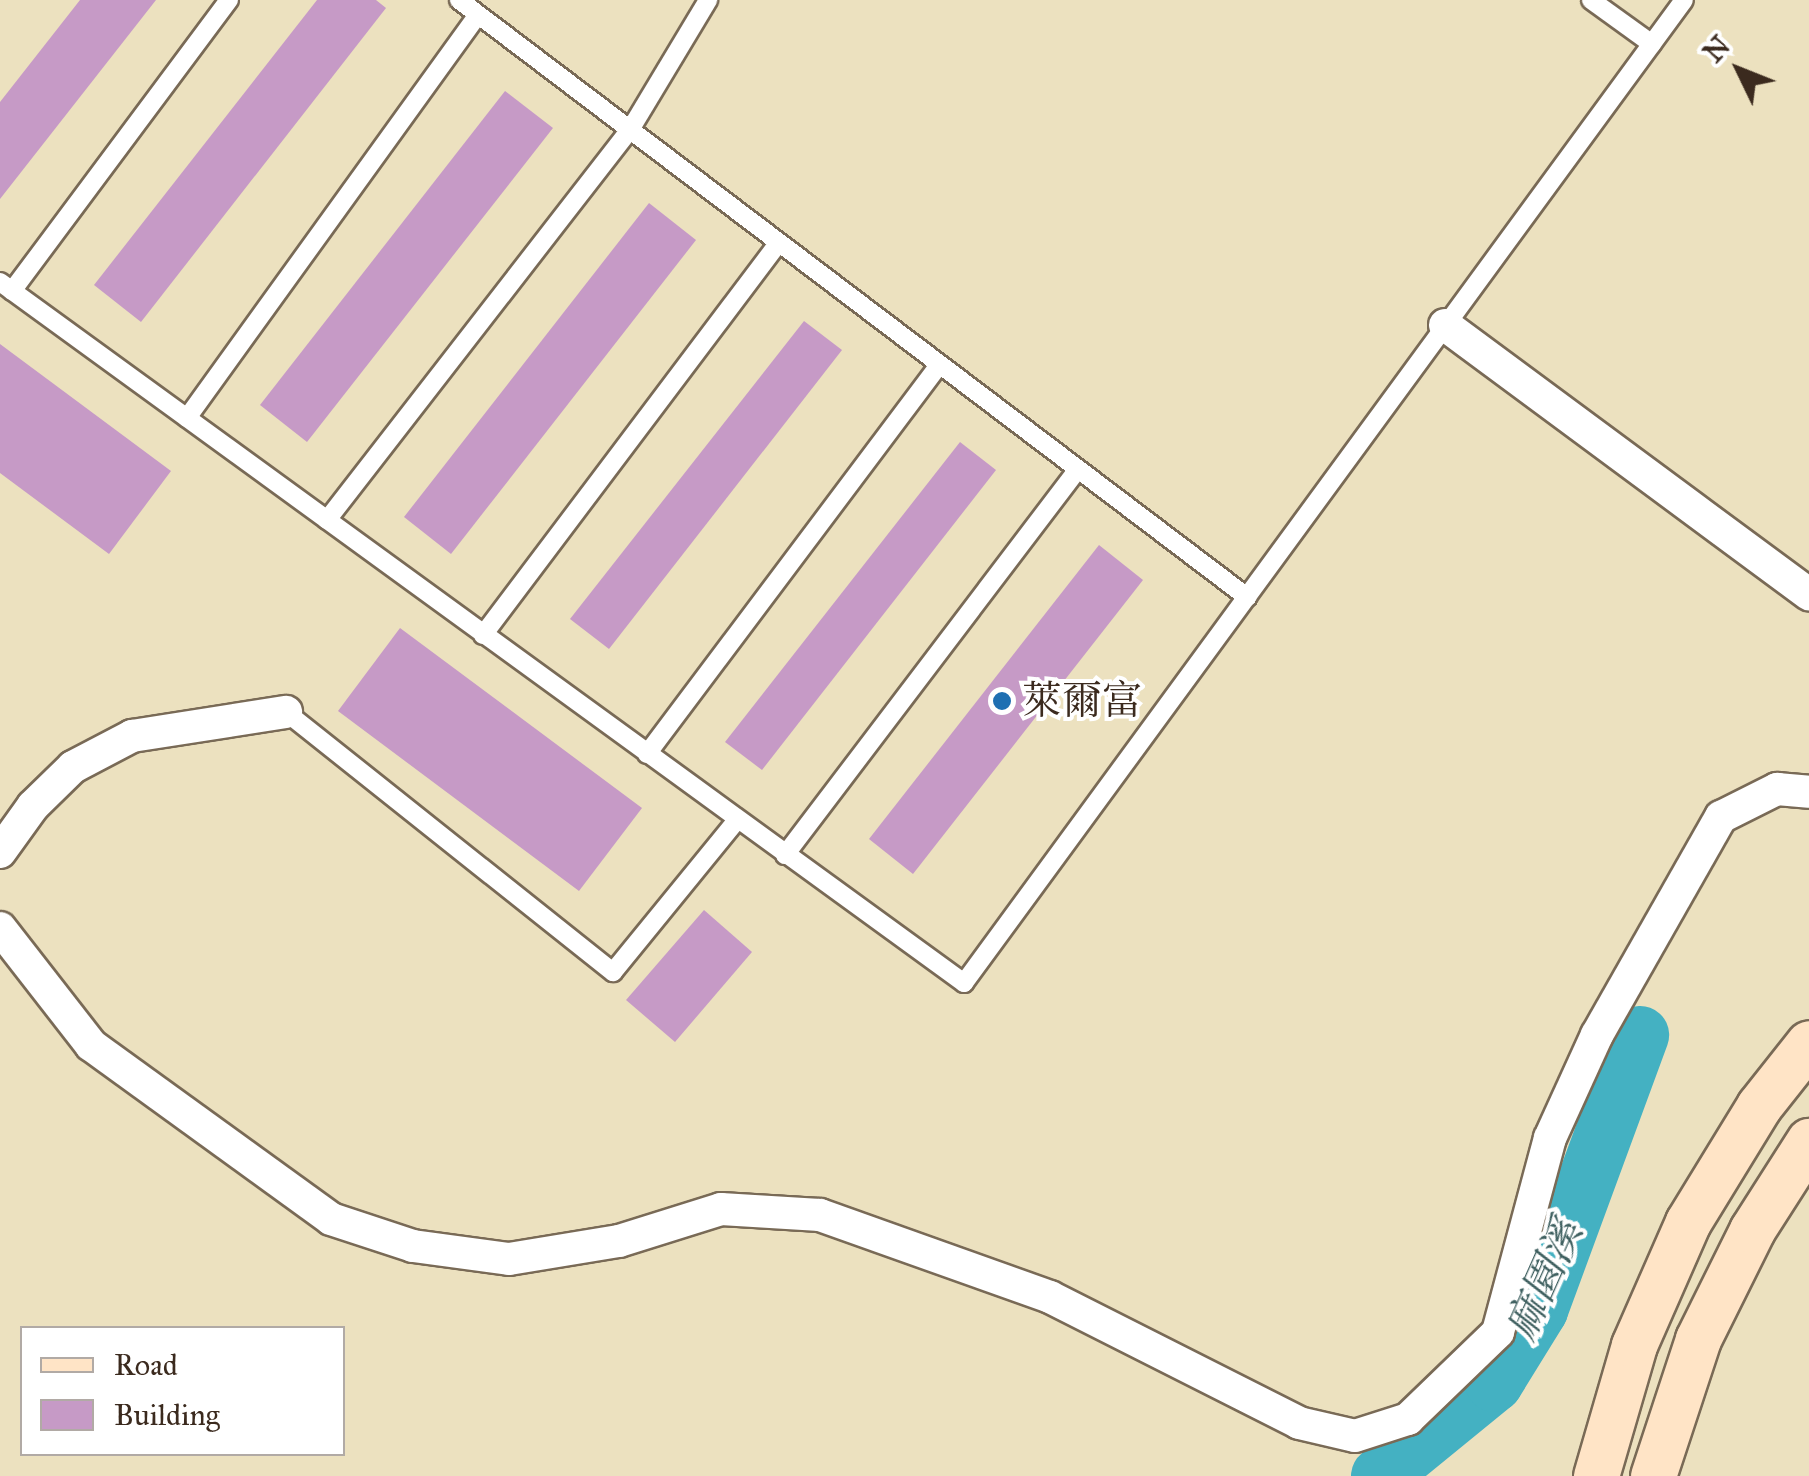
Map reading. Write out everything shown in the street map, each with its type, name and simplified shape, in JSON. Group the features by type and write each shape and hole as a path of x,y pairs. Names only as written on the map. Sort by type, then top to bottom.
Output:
{"street":[{"path":"1445,325 1809,594"},
{"path":"0,852 33,806 73,767 132,736 286,712"},
{"path":"0,928 91,1045 331,1219 413,1246 509,1259 620,1241 722,1209 820,1215 1050,1296 1298,1423 1356,1436 1408,1419 1498,1332 1550,1138 1597,1035 1722,817 1777,789 1809,792"},
{"path":"1596,1476 1634,1345 1666,1267 1722,1162 1809,1043"},
{"path":"1653,1476 1698,1338 1752,1230 1809,1141"}],"lane":[{"path":"229,0 6,286 964,983 1684,0"},
{"path":"459,0 1247,597"},
{"path":"327,520 630,130 708,0"},
{"path":"1591,0 1652,44"},
{"path":"187,418 478,15"},
{"path":"484,635 778,244"},
{"path":"647,754 938,366"},
{"path":"785,855 1076,471"},
{"path":"286,712 613,972 738,820"}],"building":[{"path":"80,0 156,0 0,199 0,102"},
{"path":"317,0 376,0 386,8 141,322 94,285"},
{"path":"505,91 553,128 307,442 260,405"},
{"path":"649,203 696,240 451,554 404,517"},
{"path":"804,321 842,350 609,649 570,619"},
{"path":"0,344 171,471 109,554 0,473"},
{"path":"960,442 996,470 762,770 725,742"},
{"path":"1099,545 1143,580 913,874 869,839"},
{"path":"400,628 642,808 579,891 338,711"},
{"path":"704,910 752,952 675,1042 626,1000"}],"waterway":[{"name":"麻園溪","path":"1380,1476 1494,1383 1539,1310 1640,1035"}],"place":[{"name":"萊爾富","path":"1002,701"}]}
